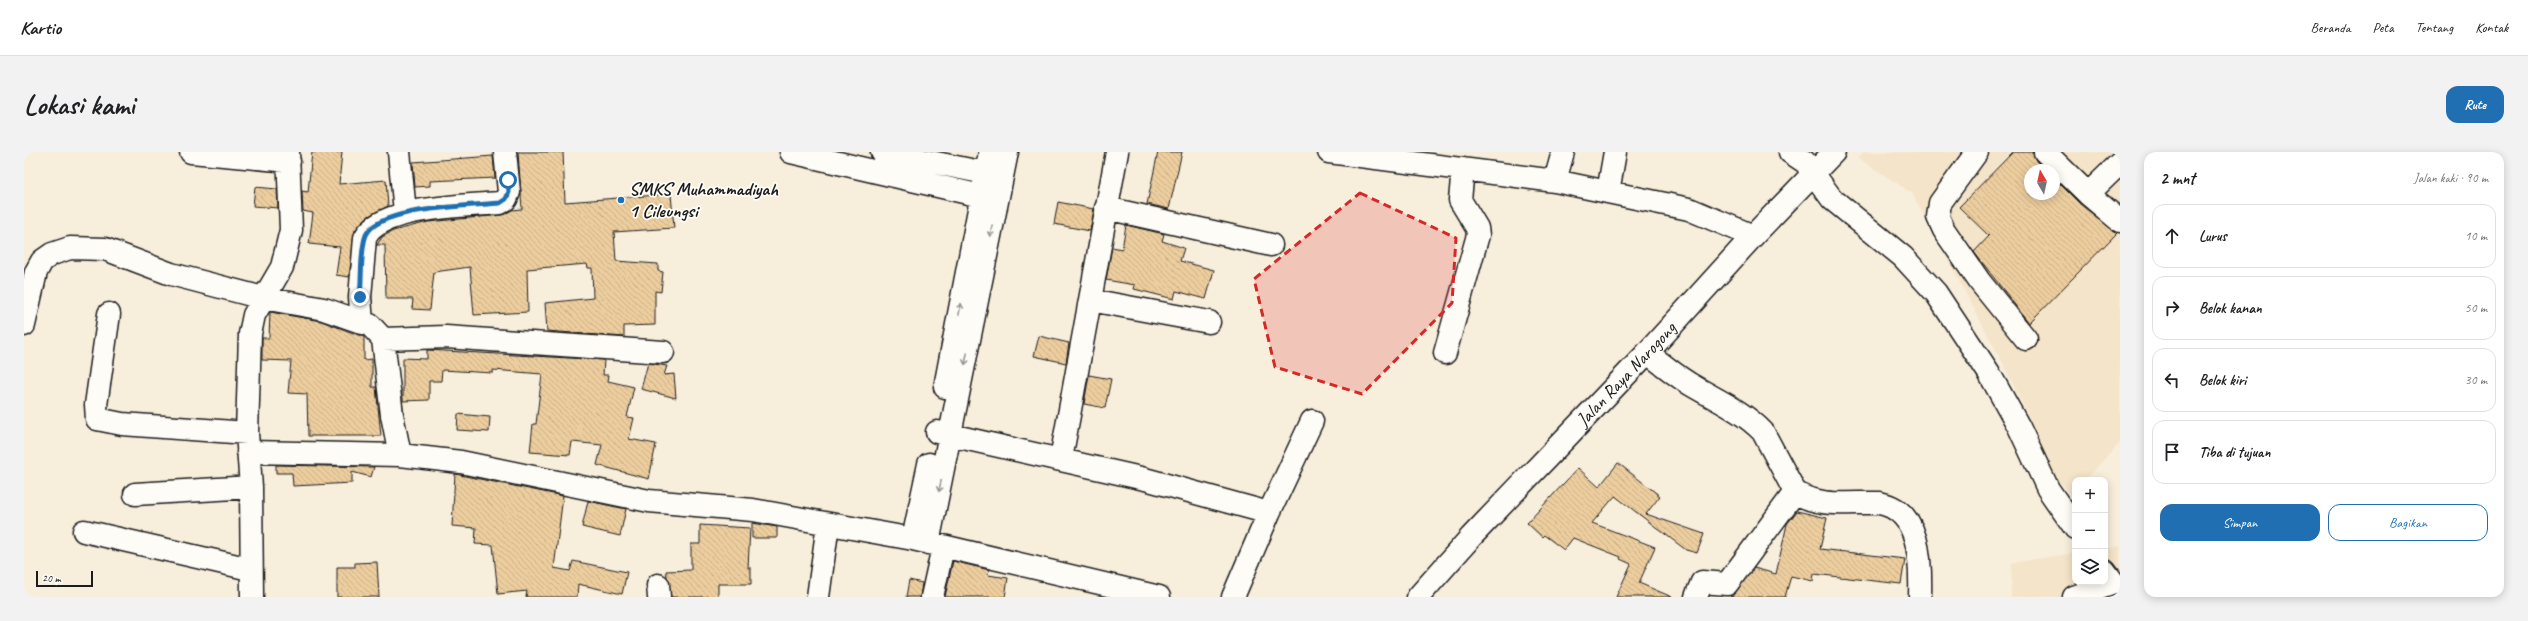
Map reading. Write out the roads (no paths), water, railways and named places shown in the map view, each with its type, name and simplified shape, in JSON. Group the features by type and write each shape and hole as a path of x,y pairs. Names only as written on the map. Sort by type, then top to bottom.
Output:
{"street":[{"path":"191,152 288,157 291,230 282,267 254,315 250,334 248,442 251,487 250,569 252,597"},
{"path":"398,152 405,212"},
{"path":"362,323 360,297 364,238 373,226 405,212 500,203 506,199 509,192 505,152"},
{"path":"791,152 989,198"},
{"path":"882,152 994,175"},
{"path":"990,152 994,175"},
{"path":"932,597 928,543 944,434 994,175 1007,152"},
{"path":"1061,459 1090,300 1101,249 1106,208 1117,152"},
{"path":"1329,152 1555,181 1689,209 1753,236"},
{"path":"1555,181 1563,152"},
{"path":"1608,192 1615,152"},
{"path":"1790,152 1805,162 1832,199 1903,258 1936,293 1989,373 2019,427 2048,489 2072,524"},
{"name":"Jalan Raya Narogong","path":"1418,597 1471,538 1647,353 1753,236 1834,152"},
{"path":"1977,152 1940,203 1938,217 1944,230 1980,282 2026,339"},
{"path":"2045,152 2088,194 2120,221"},
{"path":"2088,194 2120,163"},
{"path":"1445,353 1478,235 1478,228 1460,200 1463,169"},
{"path":"1106,208 1271,245"},
{"path":"24,325 36,272 47,258 70,248 105,249 171,274 263,298 324,309 370,325 383,339 400,455"},
{"path":"1090,300 1209,322"},
{"path":"109,314 96,405 97,419 248,442 400,455 461,462 649,501 753,510 928,543 1159,597"},
{"path":"383,339 446,338 663,352"},
{"path":"1647,353 1694,386 1735,409 1757,426 1763,432 1795,492 1818,502 1879,503 1888,504 1898,510 1912,527 1916,540 1920,597"},
{"path":"1233,597 1269,513 1312,421"},
{"path":"944,434 1061,459 1269,513"},
{"path":"135,494 251,487"},
{"path":"1696,597 1702,582 1728,584 1795,492"},
{"path":"818,597 828,524"},
{"path":"84,530 250,569"},
{"path":"2074,597 2113,581"}],"place":[{"name":"SMKS Muhammadiyah 1 Cileungsi","path":"621,200"}]}
